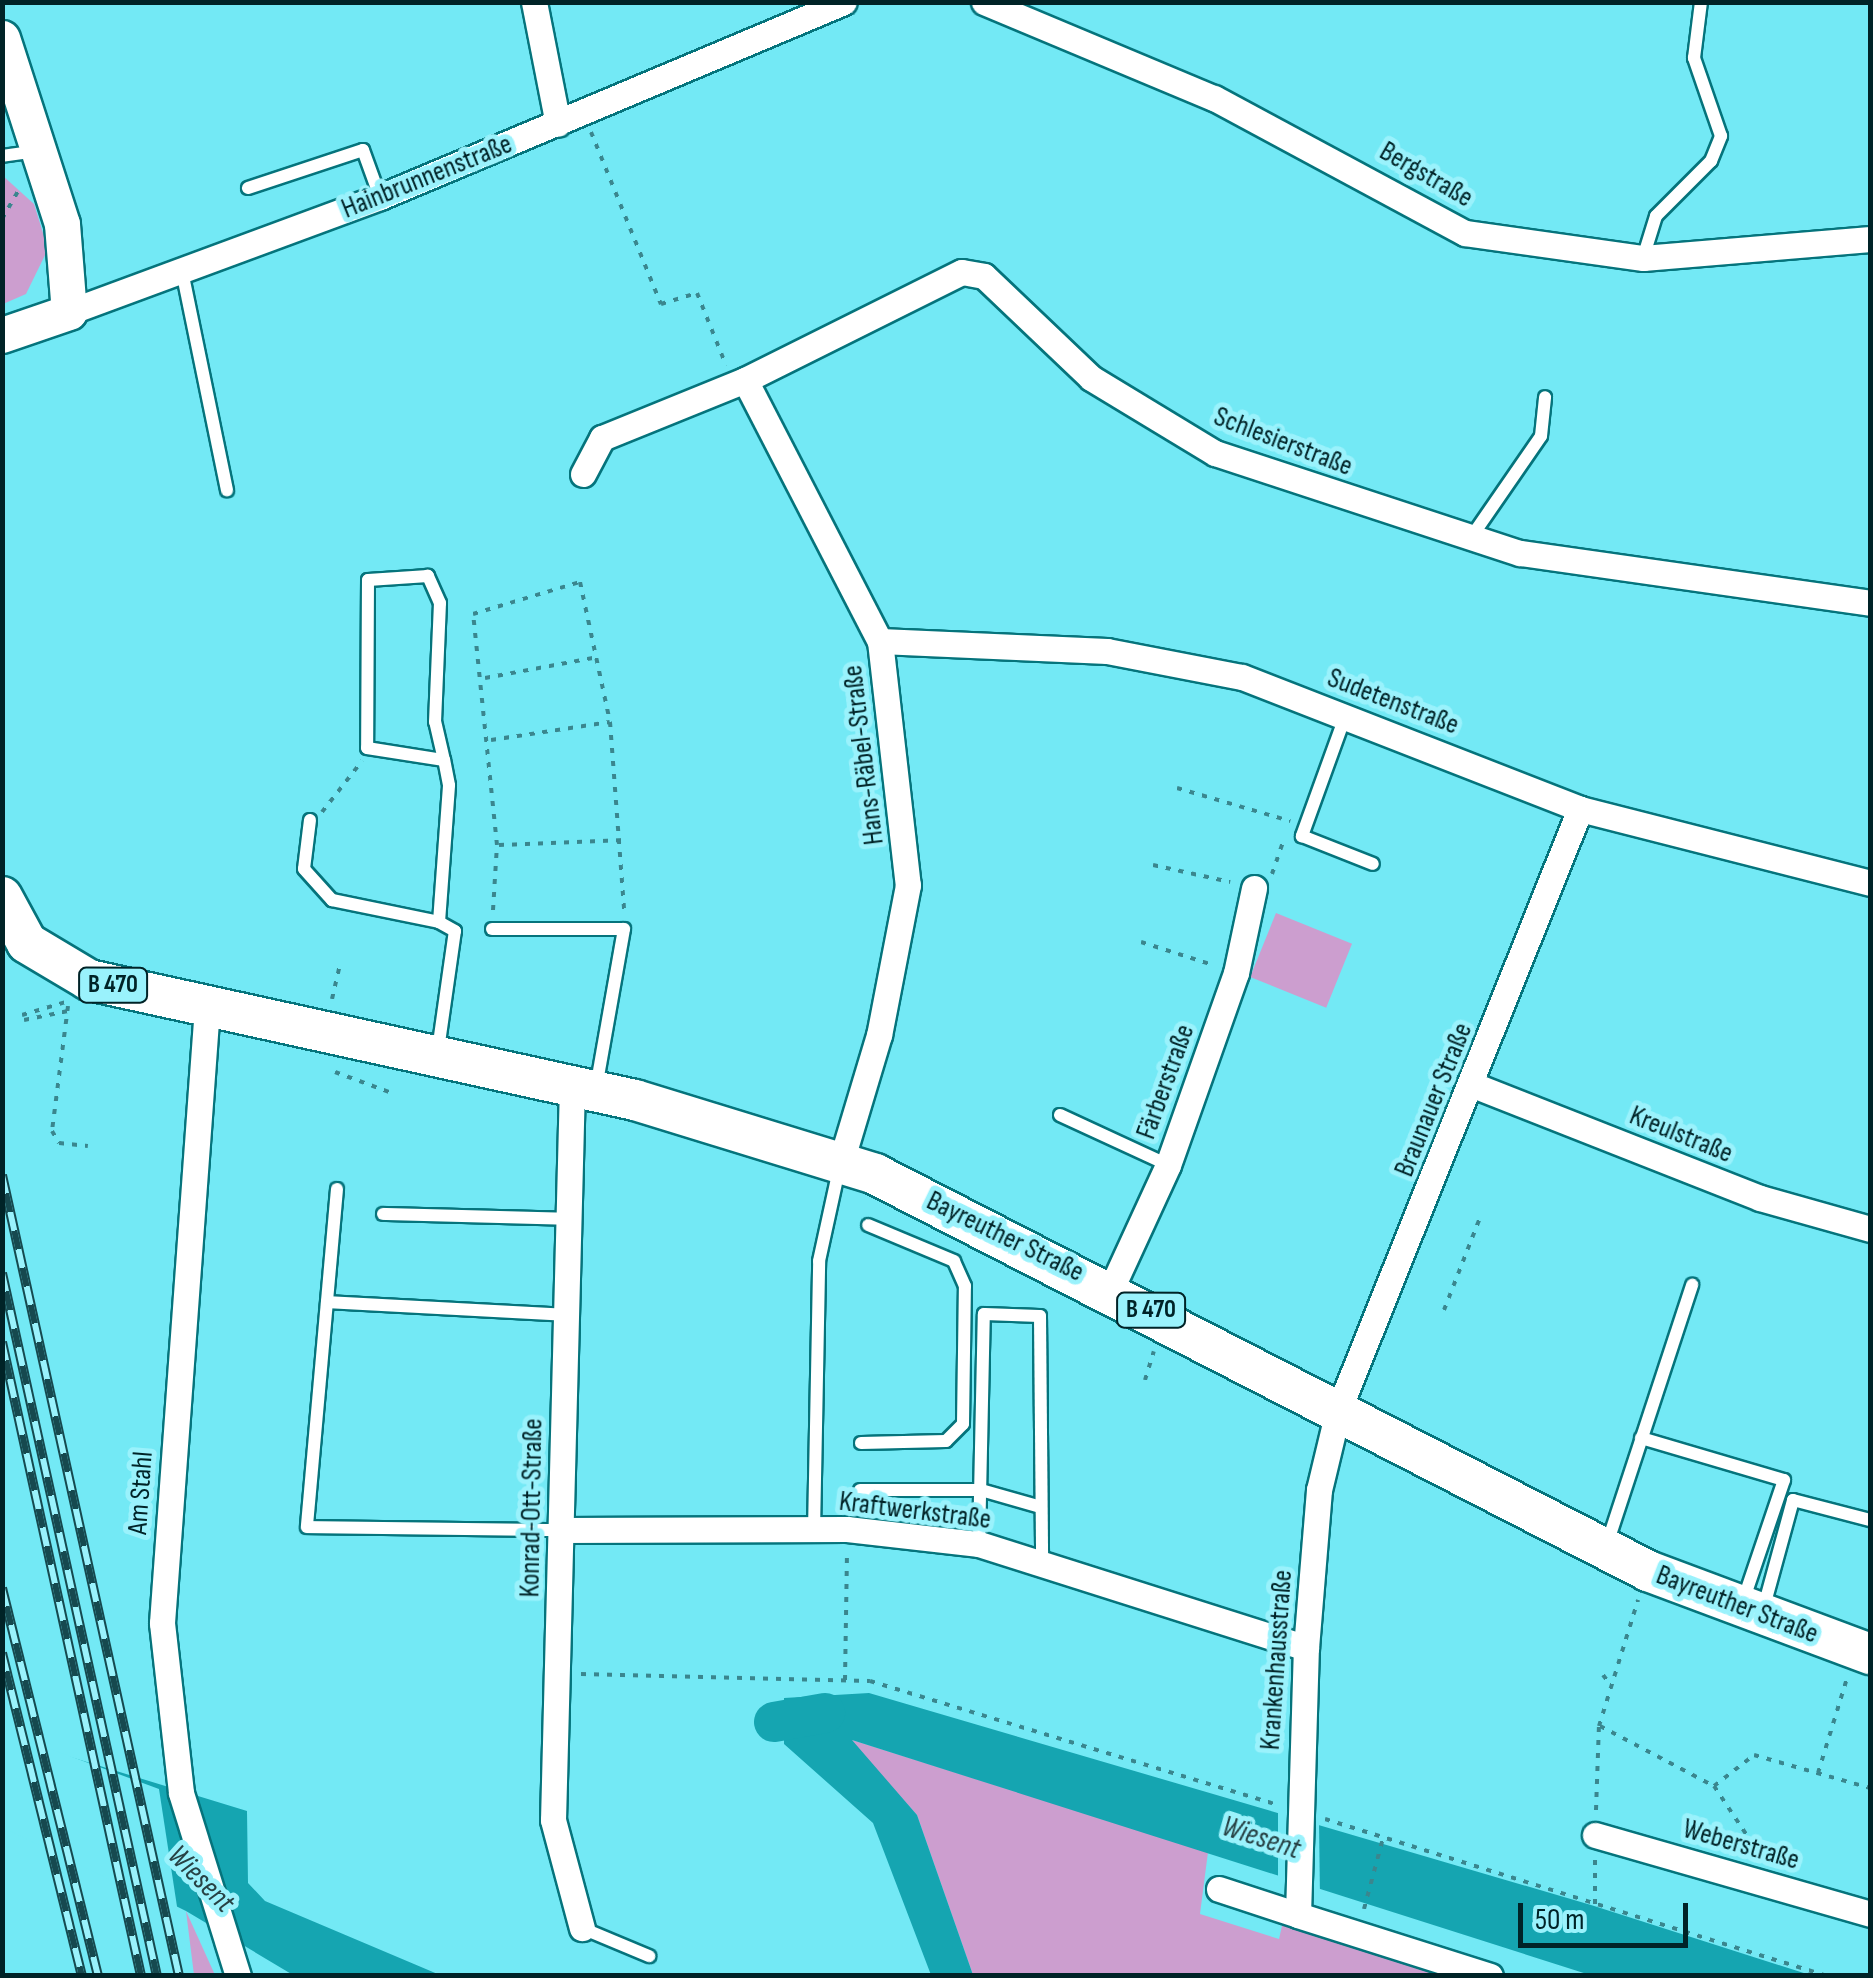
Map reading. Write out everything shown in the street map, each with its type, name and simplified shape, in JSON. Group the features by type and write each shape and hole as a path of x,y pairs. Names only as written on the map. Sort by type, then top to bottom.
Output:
{"main road":[{"name":"Bayreuther Straße","path":"2,897 27,944 69,995 208,1007 584,1088 841,1162 1111,1289 1648,1571 1867,1653"}],"street":[{"path":"534,2 558,124"},
{"name":"Hainbrunnenstraße","path":"2,335 380,197 844,2"},
{"name":"Bergstraße","path":"995,4 1214,98 1465,232 1643,258 1870,239"},
{"path":"2,38 28,152 62,224 70,312"},
{"name":"Schlesierstraße","path":"745,380 962,272 984,276 1090,378 1214,453 1468,541 1870,603"},
{"path":"583,474 602,438 745,380"},
{"name":"Hans-Räbel-Straße","path":"745,380 880,641 908,885 879,1035 841,1162"},
{"name":"Sudetenstraße","path":"880,641 1107,652 1242,677 1580,809 1870,884"},
{"name":"Braunauer Straße","path":"1338,1411 1474,1084 1580,809"},
{"name":"Färberstraße","path":"1111,1289 1168,1165 1236,973 1254,892"},
{"name":"Am Stahl","path":"208,1007 162,1623 181,1793 238,1976"},
{"name":"Kreulstraße","path":"1474,1084 1760,1198 1870,1230"},
{"name":"Konrad-Ott-Straße","path":"582,1928 553,1820 569,1219 584,1088"},
{"name":"Krankenhausstraße","path":"1297,1905 1297,1813 1318,1490 1338,1411"},
{"name":"Kraftwerkstraße","path":"561,1530 848,1529 978,1544 1306,1648"},
{"name":"Weberstraße","path":"1595,1834 1870,1914"},
{"path":"1219,1889 1297,1905 1490,1976"}],"lane":[{"path":"1643,258 1656,216 1711,161 1720,136 1694,58 1701,2"},
{"path":"248,188 362,150 380,197"},
{"path":"2,156 28,152"},
{"path":"182,271 227,490"},
{"path":"1468,541 1542,436 1545,397"},
{"path":"440,922 444,760 435,722 440,603 428,576 368,580 367,748 444,760"},
{"path":"1346,715 1302,836 1373,864"},
{"path":"310,820 304,869 332,900 440,922 455,931 437,1057"},
{"path":"492,929 624,930 584,1088"},
{"path":"1060,1115 1168,1165"},
{"path":"814,1531 825,1211 841,1162"},
{"path":"337,1189 307,1528 561,1530"},
{"path":"383,1214 569,1219"},
{"path":"861,1443 946,1441 963,1424 965,1286 954,1261 868,1225"},
{"path":"1605,1549 1692,1285"},
{"path":"327,1302 568,1315"},
{"path":"978,1544 984,1314 1040,1316 1037,1506 1042,1565"},
{"path":"1642,1438 1784,1480 1750,1612"},
{"path":"860,1490 980,1490 1037,1506"},
{"path":"1750,1612 1793,1500 1870,1520"},
{"path":"582,1928 649,1956"}],"path":[{"path":"584,114 660,304 697,293 728,369 745,380"},
{"path":"2,219 20,187 28,152"},
{"path":"492,929 497,845 473,614 580,582 610,722 624,840 624,930"},
{"path":"482,678 598,657"},
{"path":"489,740 610,722"},
{"path":"310,820 334,804 367,748"},
{"path":"1153,865 1265,896 1290,820 1177,788"},
{"path":"497,845 624,840"},
{"path":"1142,942 1236,973"},
{"path":"324,1033 340,964"},
{"path":"69,995 23,1018 69,995"},
{"path":"69,995 52,1130 60,1144 88,1146"},
{"path":"335,1072 389,1092"},
{"path":"1444,1310 1481,1215"},
{"path":"845,1680 848,1529"},
{"path":"1595,1904 1600,1726 1648,1571"},
{"path":"1818,1773 1867,1653"},
{"path":"558,1674 845,1680 1383,1838 1826,1976"},
{"path":"1602,1676 1610,1684"},
{"path":"1600,1726 1714,1786 1782,1887"},
{"path":"1714,1786 1754,1755 1870,1788"},
{"path":"1364,1909 1383,1838"}],"shaded area":[{"path":"2,175 34,204 48,249 26,294 3,304"},
{"path":"1276,913 1352,944 1326,1008 1250,977"},
{"path":"849,1739 1208,1852 1200,1914 1279,1939 1284,1917 1465,1975 973,1975 917,1815"},
{"path":"186,1911 215,1975 194,1975"}],"water":[{"path":"869,1693 1591,1905 1810,1975 1590,1975 852,1740 917,1815 973,1975 931,1975 873,1823 784,1744 784,1698"},
{"path":"2,1736 247,1811 248,1883 265,1901 440,1975 293,1975 186,1911 3,1821"}],"pier":[{"path":"2,1731 159,1789 178,1913 2,1827"},
{"path":"1278,1809 1319,1822 1320,1898 1278,1884"}],"waterway":[{"name":"Wiesent","path":"774,1722 825,1713"}],"railway":[{"path":"2,1175 179,1976"},
{"path":"2,1273 157,1976"},
{"path":"2,1342 141,1976"},
{"path":"2,1588 98,1976"},
{"path":"2,1653 82,1976"}]}
